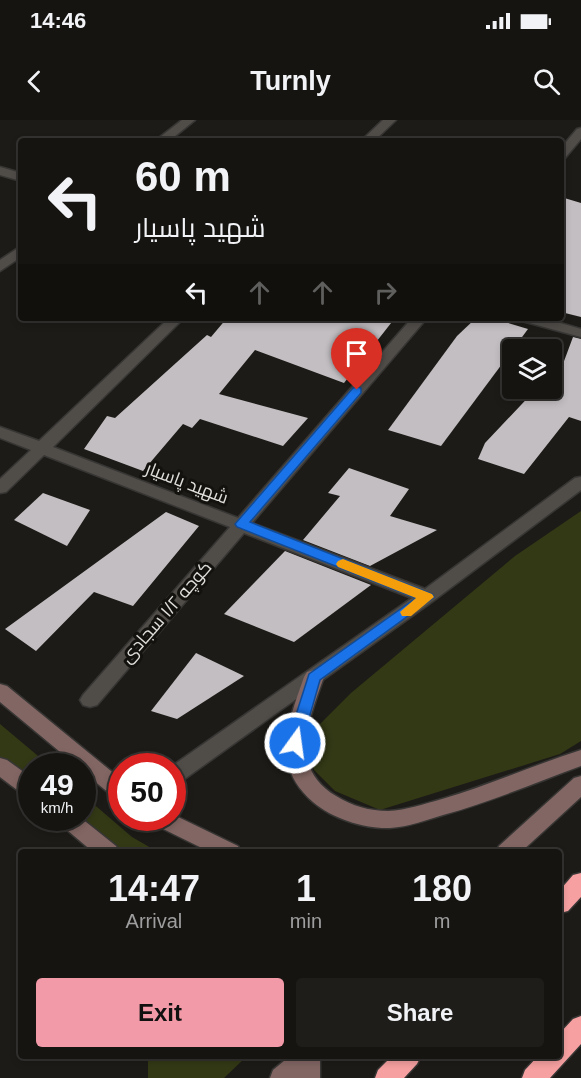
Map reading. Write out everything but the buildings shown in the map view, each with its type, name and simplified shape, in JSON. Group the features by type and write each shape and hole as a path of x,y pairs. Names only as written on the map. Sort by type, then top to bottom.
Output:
{"highway":[{"path":"562,901 581,882"},
{"path":"562,1048 581,1028"},
{"path":"387,1078 406,1059"},
{"path":"534,1078 551,1059"}],"main road":[{"path":"314,677 295,743 295,756 303,781 313,793 333,806 371,819 405,818 461,802 581,758"},
{"path":"0,692 108,780"},
{"path":"0,766 18,780"},
{"path":"507,849 581,784"},
{"path":"83,831 104,849"},
{"path":"186,831 224,849"},
{"path":"282,1078 304,1059"},
{"path":"308,1059 308,1078"}],"street":[{"path":"165,138 189,120"},
{"path":"370,138 390,120"},
{"path":"564,152 581,132"},
{"path":"0,171 18,176"},
{"path":"0,267 18,252"},
{"path":"0,488 174,321"},
{"name":"کوچه ۱/۲ سجادی","path":"90,700 417,321"},
{"path":"538,321 581,333"},
{"name":"شهید پاسیار","path":"0,432 427,597"},
{"path":"186,767 427,597 581,482"}],"green space":[{"path":"581,511 581,741 560,754 380,810 335,791 314,770 311,733 351,693 515,556"},
{"path":"0,724 35,753 18,753 18,777 0,761"},
{"path":"96,806 108,816 108,831 125,831 153,849 100,849 79,831 96,831"},
{"path":"148,1059 244,1059 224,1078 148,1078"}],"slow traffic":[{"path":"343,564 427,597 406,612"}],"route":[{"path":"295,743 314,677 427,597 242,524 357,390"}]}
